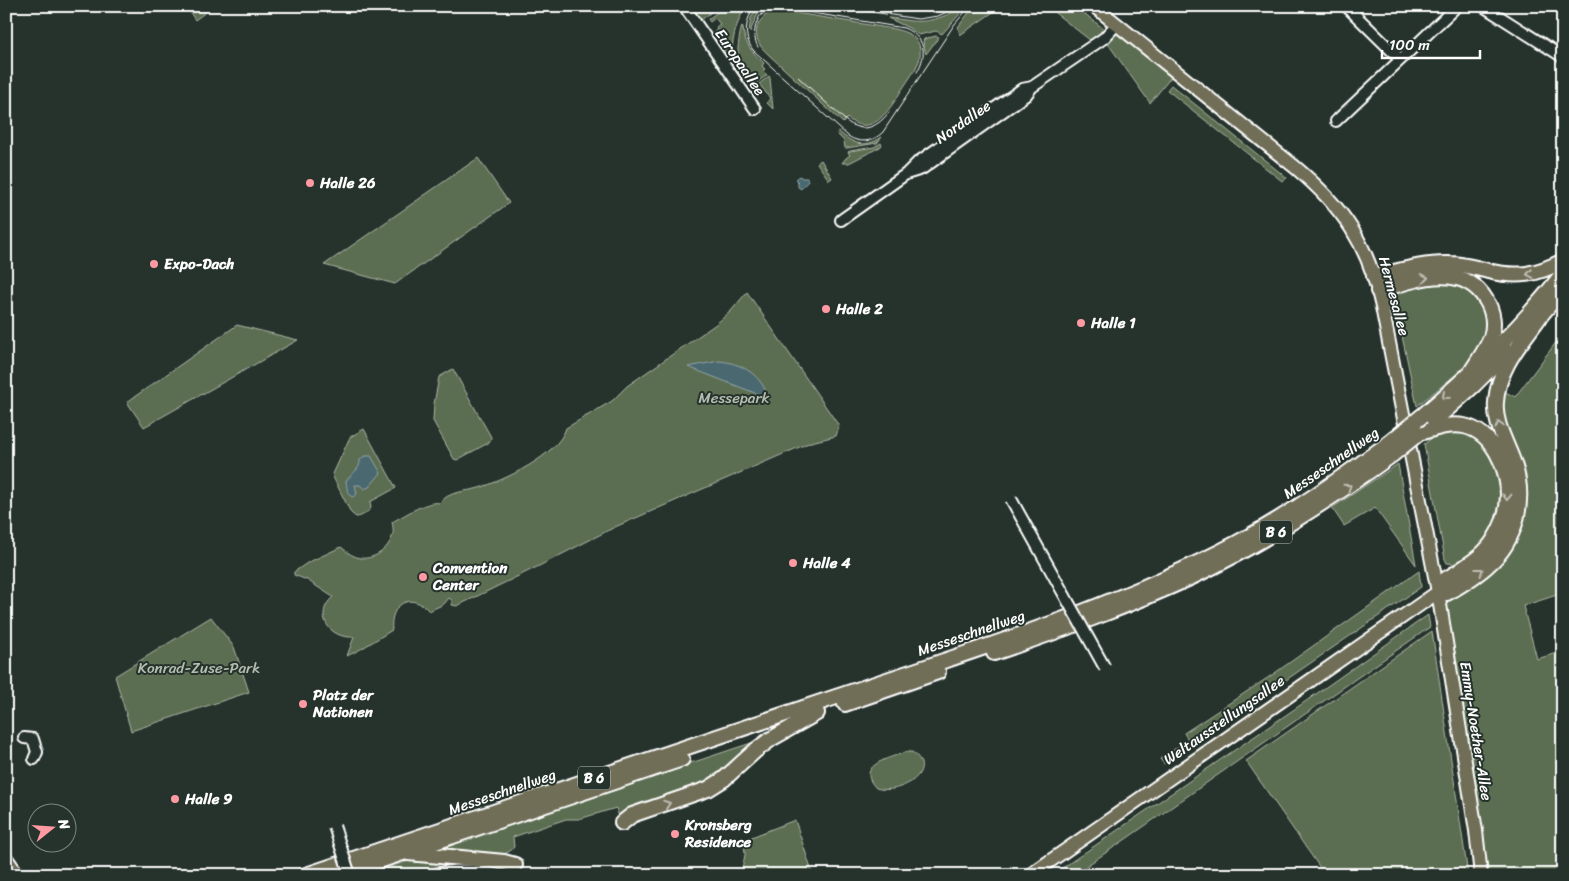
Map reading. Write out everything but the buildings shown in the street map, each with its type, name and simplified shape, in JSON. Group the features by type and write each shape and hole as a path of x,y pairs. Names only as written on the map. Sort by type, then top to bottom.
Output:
{"highway":[{"path":"1374,276 1440,263 1467,265 1494,272 1520,275 1534,274 1563,261"},
{"name":"Messeschnellweg","path":"1423,428 1468,377 1523,320 1563,273"},
{"path":"1378,291 1418,279 1443,276 1458,277 1476,287 1490,306 1492,331 1486,348 1468,377"},
{"name":"Messeschnellweg","path":"306,875 1030,630 1107,602 1189,567 1279,519 1423,428 1474,385 1541,315 1563,289"},
{"path":"1423,428 1454,424 1469,427 1481,433 1496,450 1508,487 1505,515 1494,541 1481,556 1445,580 1438,592 1447,593 1489,564 1506,543 1514,526 1519,504 1519,486 1516,468 1501,433 1497,418 1497,394 1502,374 1510,358 1541,315"},
{"name":"Messeschnellweg","path":"337,875 1070,627 1160,591 1232,556 1282,528 1344,489 1391,449"},
{"path":"622,823 632,815 708,789 724,779 771,738 817,713"},
{"path":"402,853 504,862 515,865"}],"main road":[{"name":"Hermesallee","path":"1094,6 1295,166 1320,188 1345,217 1366,255 1378,291 1438,592"},
{"name":"Weltausstellungsallee","path":"1030,875 1438,592"},
{"name":"Emmy-Noether-Allee","path":"1438,592 1476,831 1481,875"},
{"path":"6,858 18,875"}],"street":[{"name":"Europaallee","path":"684,6 755,109"},
{"path":"1346,6 1400,59"},
{"path":"1336,121 1457,6"},
{"path":"1483,6 1563,57"},
{"name":"Nordallee","path":"841,220 906,174 922,169 1026,95 1032,87 1104,38 1117,24"},
{"path":"1011,499 1104,668"},
{"path":"24,738 33,739 37,752 34,759"},
{"path":"334,826 350,875"},
{"path":"434,875 442,871 457,870 498,875"}],"green space":[{"path":"186,6 214,6 195,20"},
{"path":"684,6 719,6 696,24"},
{"path":"726,6 746,6 734,34 732,63 718,44 728,38 722,29 716,34 720,40 717,42 713,34 717,29 716,27 720,24 715,18 710,22 708,19"},
{"path":"758,6 763,6 750,32 751,18"},
{"path":"892,6 942,6 911,11 892,9"},
{"path":"967,6 942,34 936,31 919,35 888,18 911,21 932,20 945,16"},
{"path":"974,6 1002,6 960,35 958,27"},
{"path":"1046,6 1075,6 1109,33 1117,24 1176,71 1150,103 1104,38 1095,44"},
{"path":"778,10 894,29 907,33 916,39 918,43 920,48 919,61 893,104 880,118 873,123 865,125 856,124 847,118 843,123 760,45 756,32 760,22 763,17"},
{"path":"742,26 747,43 764,63 762,66 765,69 763,71 767,75 756,83 739,76 738,51"},
{"path":"939,37 926,54 924,39"},
{"path":"769,76 773,109 767,103 770,98 759,84"},
{"path":"1171,85 1287,178 1282,181 1167,90"},
{"path":"838,131 854,142 864,144 876,141 882,137 877,143 845,148 844,141 837,134"},
{"path":"881,143 880,147 849,163 842,163 850,155 848,152 874,147"},
{"path":"478,158 509,203 395,284 324,265"},
{"path":"821,160 832,178 829,180 817,163"},
{"path":"1434,282 1460,283 1480,296 1490,327 1479,353 1417,406 1394,299 1401,290"},
{"name":"Messepark","path":"747,292 839,426 836,436 811,442 615,527 457,606 452,605 452,600 449,598 444,604 429,611 415,602 403,603 394,613 392,630 347,656 354,637 345,637 337,634 331,630 324,618 327,604 333,597 307,580 294,575 294,572 307,563 341,547 350,554 360,558 377,555 390,542 393,533 392,522 422,506 440,503 452,494 479,488 516,473 542,457 553,448 566,428 612,401 627,386 716,324 731,311"},
{"path":"237,325 298,340 144,427 127,402"},
{"path":"1563,333 1563,593 1523,606 1537,659 1563,651 1563,875 1481,875 1438,592 1502,550 1501,433 1498,388 1515,397"},
{"path":"453,369 491,437 490,442 457,460 454,459 433,421 439,377"},
{"path":"364,429 396,488 370,502 370,510 356,517 351,513 333,474 350,437"},
{"path":"1461,430 1478,438 1488,451 1498,473 1500,499 1494,524 1488,535 1478,548 1457,564 1447,563 1445,559 1424,444 1440,432"},
{"path":"1398,464 1416,565 1375,508 1344,526 1332,508"},
{"path":"1419,571 1421,587 1164,764 1160,759 1188,740 1184,733 1272,675"},
{"path":"1428,615 1430,627 1126,839 1073,875 1052,875 1299,706"},
{"name":"Konrad-Zuse-Park","path":"211,617 234,647 249,692 131,731 115,676"},
{"path":"1432,631 1468,875 1325,875 1246,761"},
{"path":"763,739 724,776 620,820 616,808 579,819 566,819 513,837 514,847 500,855 478,856 436,851 437,848"},
{"path":"906,752 912,752 919,759 921,767 919,774 905,785 885,790 876,788 870,780 869,774 872,768 884,760"},
{"path":"795,820 813,875 733,875 742,869 745,855 744,840"},
{"path":"415,859 449,859 501,869 454,863 441,864 423,875 364,875"}],"water":[{"path":"799,176 807,178 808,181 801,189 798,187 798,182 795,179"},
{"path":"719,361 736,364 750,372 761,383 768,398 688,367"},
{"path":"365,456 371,456 381,473 369,487 364,489 360,485 355,485 357,494 353,497 348,493 346,481 357,469 360,460"}],"tram line":[{"path":"755,6 746,28 753,50 848,136 862,141 871,140 883,132 954,25 970,6"},
{"path":"758,47 755,36 756,25 760,15 767,6"},
{"path":"834,6 918,19 938,16 960,6"},
{"path":"761,15 771,9 782,8 904,28 916,36 922,46 923,58 917,72"},
{"path":"798,77 852,125 864,128 870,127 875,125 890,111"}],"place":[{"name":"Halle 26","path":"310,183"},
{"name":"Expo-Dach","path":"154,264"},
{"name":"Halle 2","path":"826,309"},
{"name":"Halle 1","path":"1081,323"},
{"name":"Halle 4","path":"793,563"},
{"name":"Convention Center","path":"423,577"},
{"name":"Platz der Nationen","path":"303,704"},
{"name":"Halle 9","path":"175,799"},
{"name":"Kronsberg Residence","path":"675,834"}]}
